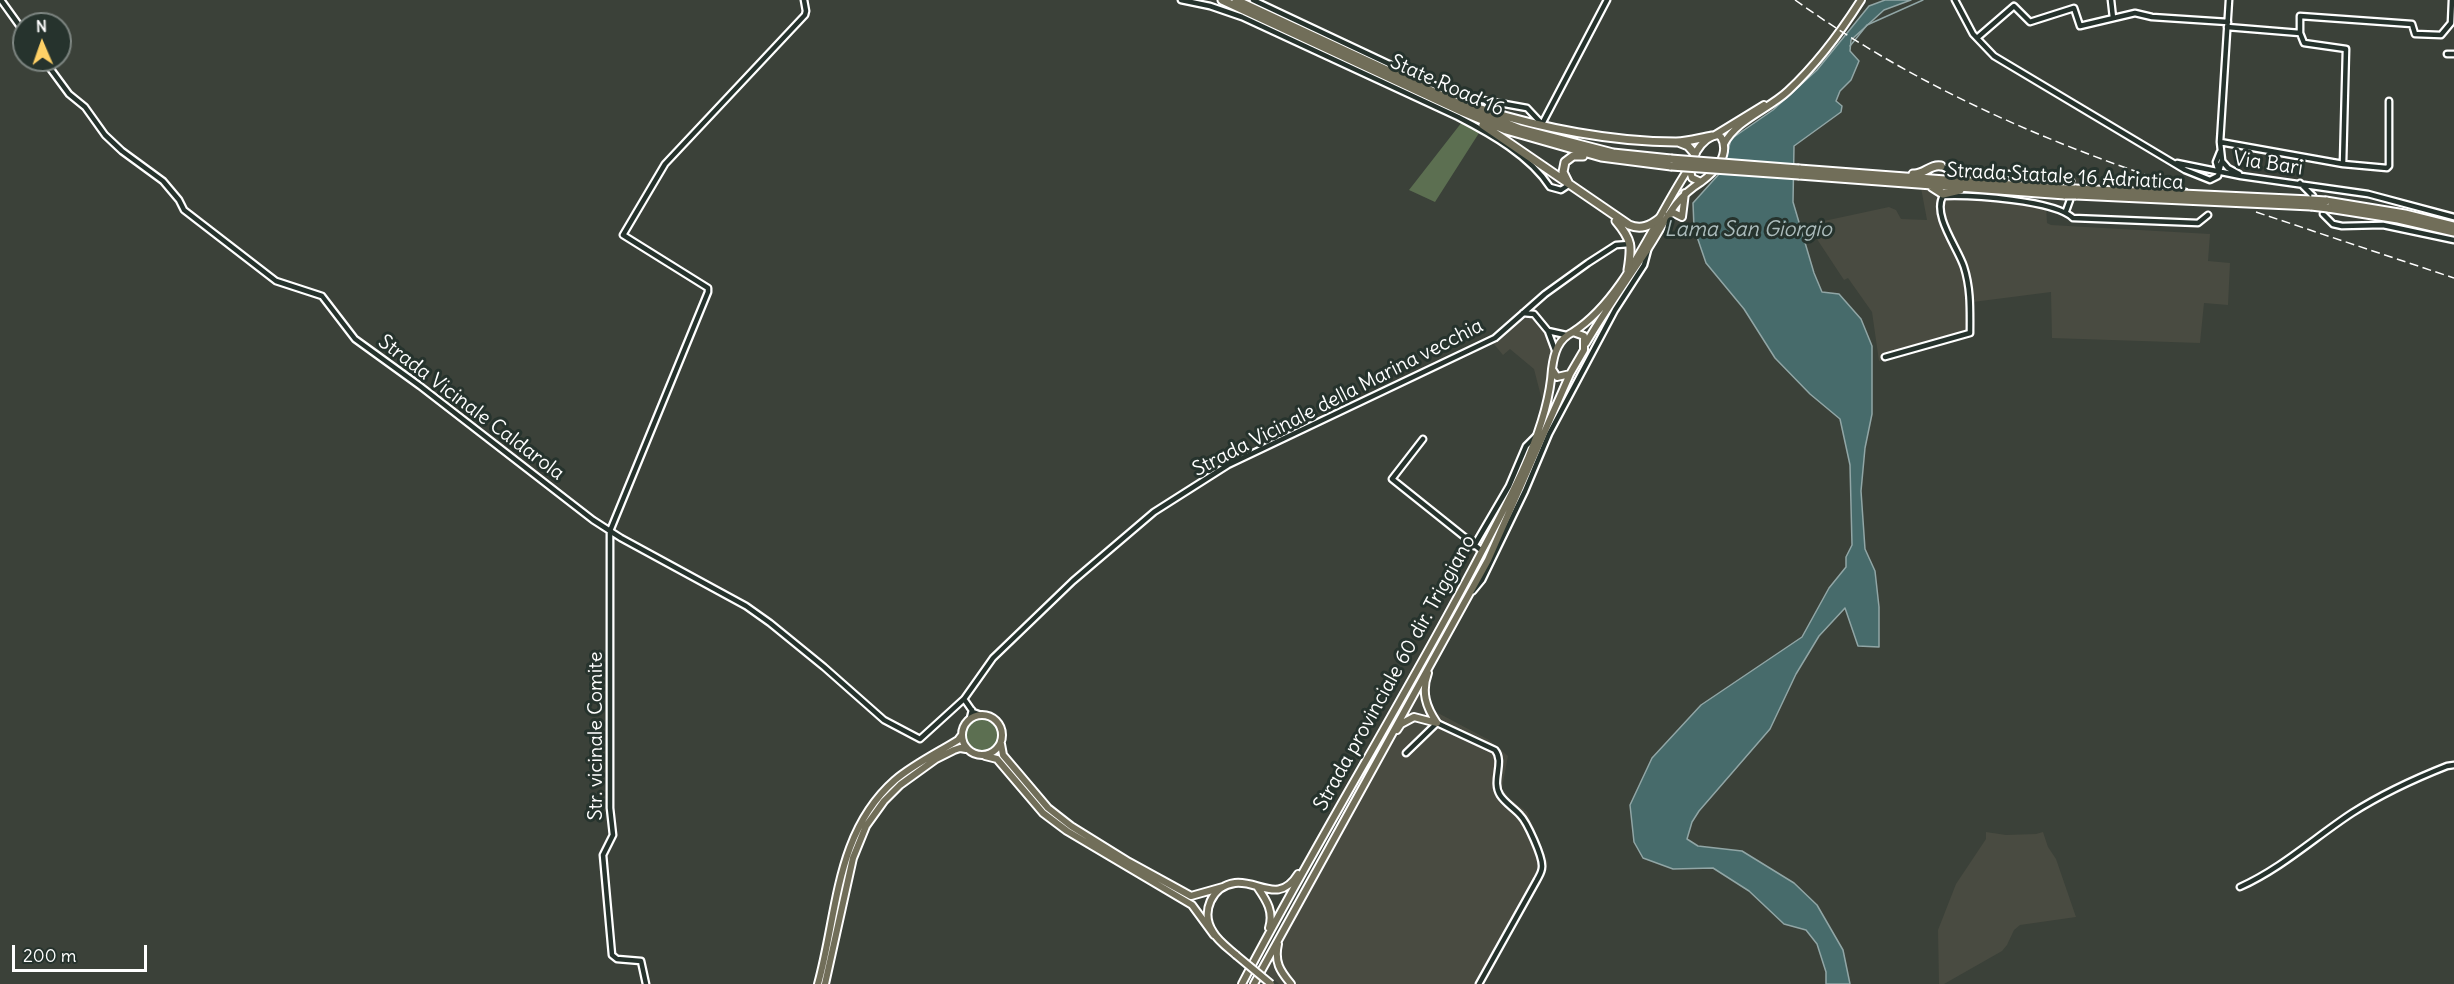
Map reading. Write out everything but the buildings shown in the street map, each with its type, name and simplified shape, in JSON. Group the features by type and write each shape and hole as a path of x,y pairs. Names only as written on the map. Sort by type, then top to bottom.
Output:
{"highway":[{"name":"State Road 16","path":"1222,0 1464,109 1520,129 1585,143 1613,153 1671,163"},
{"name":"State Road 16","path":"1236,0 1506,130 1601,157 1671,163"},
{"path":"1464,109 1613,216 1636,228 1647,226 1664,217"},
{"path":"1464,109 1594,134 1678,142 1688,146 1695,154"},
{"path":"1574,130 1585,143 1591,134 1594,134"},
{"path":"1678,142 1714,135"},
{"path":"1570,184 1563,172 1563,166 1568,158 1578,155 1601,157"},
{"name":"Strada Statale 16 Adriatica","path":"1671,163 1799,172 1927,185 1973,186"},
{"path":"1876,175 1884,173 1919,174 1935,165 1941,166"},
{"path":"1941,166 1934,169 1934,174 1964,179 1973,186"},
{"name":"Strada Statale 16 Adriatica","path":"1799,172 1876,175 2070,194 2312,201 2326,207 2398,219 2454,232"},
{"path":"1927,185 1943,195 1973,186"},
{"name":"Strada Statale 16 Adriatica","path":"2326,207 2405,214 2454,226"},
{"path":"1613,216 1628,236 1631,244 1628,270"}],"main road":[{"path":"1555,350 1566,335 1596,314 1676,201 1701,182 1718,165 1724,144 1738,127 1778,100 1795,85 1834,40 1861,0"},
{"path":"1254,984 1468,595 1510,514 1552,411 1570,374 1579,362 1586,343 1648,248 1695,154 1714,135 1795,85"},
{"path":"1714,135 1721,137 1724,144"},
{"path":"1691,164 1692,178 1701,182"},
{"path":"1664,217 1674,213 1682,217 1685,193"},
{"path":"1573,332 1582,334 1586,343"},
{"name":"Strada provinciale 60 dir. Triggiano","path":"1242,984 1264,941 1398,707 1482,551 1516,482 1546,410 1551,392 1555,350"},
{"path":"1552,369 1554,375 1560,378 1570,374"},
{"path":"1437,723 1427,709 1425,686 1442,642"},
{"path":"818,984 847,856 860,823 870,808 895,781 958,740 965,723 970,718 981,715 994,719 999,724 1002,730 1003,755 1028,788 1048,808 1071,826 1129,862 1191,896 1241,882 1257,888 1273,889 1292,883 1327,831"},
{"path":"1374,765 1401,724 1408,719 1421,717 1437,723"},
{"path":"961,736 966,749"},
{"path":"985,756 997,750 1001,744"},
{"path":"825,984 853,858 866,826 884,801 909,777 960,748 978,756 997,759 1043,813 1067,831 1192,905 1214,935 1271,984"},
{"path":"1214,935 1208,922 1208,908 1214,894 1223,887"},
{"path":"1257,888 1266,899 1271,912 1264,941"},
{"path":"1284,929 1277,950 1277,961 1281,972 1291,984"}],"street":[{"path":"1,0 12,15"},
{"path":"610,531 708,292 708,288 623,235 665,164 805,15 804,0"},
{"path":"1181,0 1210,6 1242,17 1458,117 1480,128 1530,165 1543,176 1550,187 1561,190 1570,184"},
{"path":"1253,0 1455,95 1527,108 1542,124 1606,0"},
{"path":"2111,0 2113,18"},
{"path":"1955,1 1977,38 1994,56 2204,179 2214,178 2219,172 2229,0"},
{"path":"2343,164 2346,49 2304,43 2300,33 2300,16 2412,24 2415,34 2441,35 2451,23 2452,0"},
{"path":"1977,38 2014,6 2030,22 2074,8 2080,26 2135,13 2152,17 2300,33"},
{"path":"2447,54 2454,54"},
{"name":"Strada Vicinale Caldarola","path":"53,72 69,94 85,107 105,135 122,151 163,181 179,200 184,210 276,281 322,296 355,339 610,531 762,617 884,720 920,739"},
{"path":"2220,142 2382,169 2389,166 2390,102"},
{"path":"2199,169 2219,161"},
{"path":"2219,161 2241,176"},
{"path":"2172,162 2219,172"},
{"path":"1941,166 1952,172 2064,176 2071,181"},
{"name":"Via Bari","path":"2219,172 2368,194 2454,217"},
{"path":"2300,183 2312,201"},
{"path":"2312,201 2313,185"},
{"path":"2066,211 2070,194"},
{"path":"1885,357 1970,333 1969,284 1963,263 1958,257 1942,219 1939,205 1943,195 1970,196 2066,211 2073,218 2198,223 2208,215"},
{"path":"2326,207 2333,224 2342,226 2383,225 2454,240"},
{"name":"Strada Vicinale della Marina vecchia","path":"920,739 964,699 993,658 1073,581 1154,512 1228,465 1495,338 1558,284 1616,245 1631,244"},
{"path":"1468,595 1482,580 1525,491 1549,434 1615,310 1644,265 1648,248"},
{"path":"1534,303 1534,314 1548,331 1555,350"},
{"path":"1523,313 1534,314"},
{"path":"1548,331 1566,335"},
{"path":"1579,362 1585,366"},
{"path":"1474,546 1509,486 1527,446 1535,437"},
{"path":"1423,439 1392,479 1482,551"},
{"name":"Str. vicinale Comite","path":"610,531 609,808 613,835 603,855 612,956 617,959 641,961 646,984"},
{"path":"964,699 972,710 981,715"},
{"path":"970,718 972,710"},
{"path":"1406,753 1437,723 1498,753 1496,780 1498,791 1524,819 1542,859 1541,871 1537,880 1479,984"},
{"path":"2240,887 2267,874 2351,814 2403,784 2454,765"}],"shaded area":[{"path":"1921,188 2046,205 2047,223 2051,225 2210,234 2208,261 2230,263 2228,305 2204,303 2200,343 2052,338 2051,292 1973,302 1969,334 1879,361 1872,312 1848,278 1844,280 1809,227 1810,224 1889,207 1896,210 1901,219 1927,220"},
{"path":"1526,317 1531,317 1547,336 1552,348 1544,408 1534,369 1510,349 1503,355 1493,343"},
{"path":"1418,693 1438,713 1489,740 1508,756 1502,788 1510,799 1527,812 1548,863 1539,885 1483,984 1279,984 1264,971"},
{"path":"1986,832 2006,835 2043,832 2048,847 2056,859 2076,917 2020,925 2014,930 2002,951 1944,984 1939,984 1938,930 1956,884 1986,839"}],"green space":[{"path":"1462,122 1479,133 1435,202 1409,190"},
{"path":"982,719 993,724 998,735 993,746 982,751 971,746 966,735 971,724"}],"water":[{"name":"Lama San Giorgio","path":"1885,0 1911,0 1884,10 1851,40 1850,51 1859,61 1851,80 1840,91 1836,101 1842,106 1841,112 1794,146 1793,202 1822,292 1839,294 1861,319 1872,346 1872,414 1865,448 1861,491 1865,549 1875,571 1879,607 1879,647 1858,646 1845,608 1819,636 1796,674 1770,729 1699,811 1692,822 1687,839 1698,846 1742,851 1794,883 1817,905 1843,950 1850,984 1826,984 1826,972 1817,944 1806,930 1784,924 1749,891 1713,868 1673,869 1643,858 1634,842 1630,805 1652,758 1701,705 1802,637 1829,588 1846,567 1846,557 1852,545 1850,465 1840,419 1810,394 1775,358 1744,309 1706,263 1694,228 1693,203 1719,174 1731,139 1773,110 1817,70 1869,6"}],"waterway":[{"path":"1850,46 1867,25 1923,0"}],"railway":[{"path":"1795,0 1888,60 1984,110 2084,152 2188,189"},
{"path":"2256,212 2454,278"}]}
